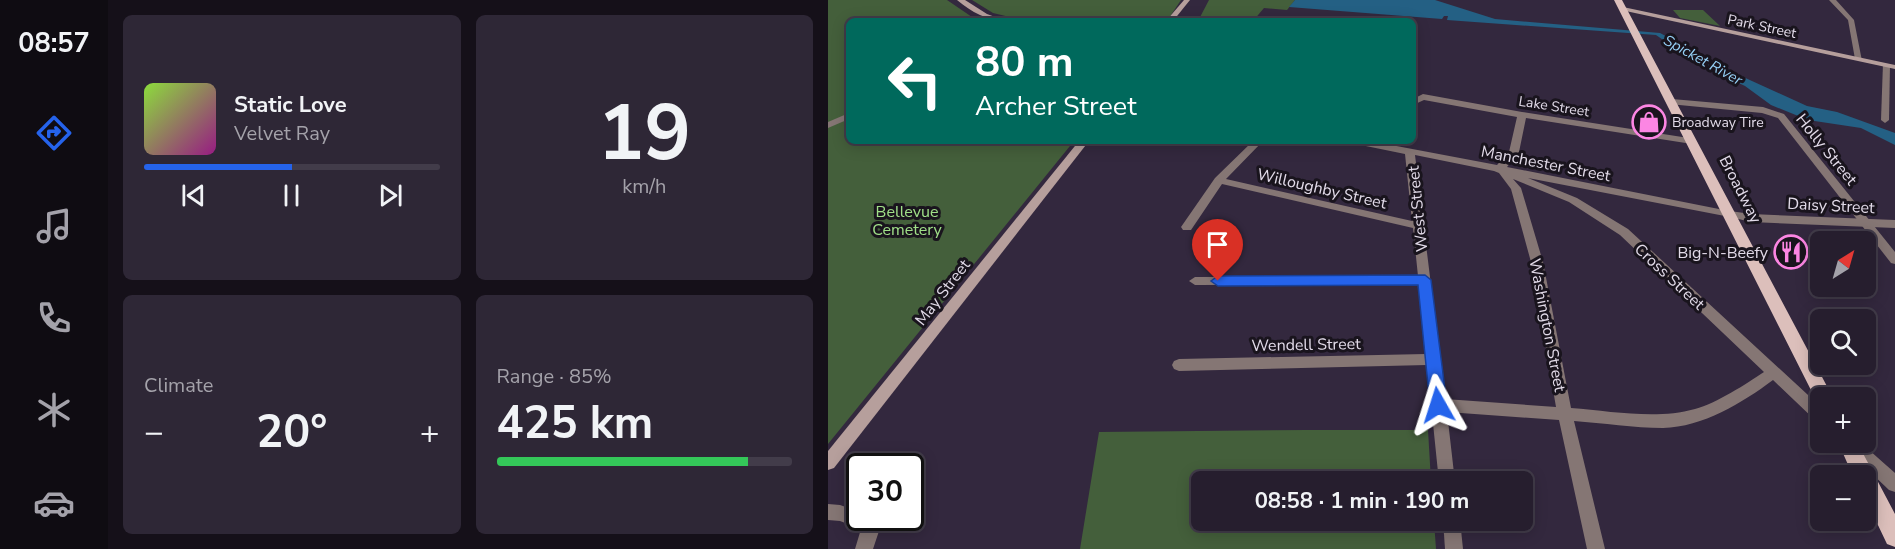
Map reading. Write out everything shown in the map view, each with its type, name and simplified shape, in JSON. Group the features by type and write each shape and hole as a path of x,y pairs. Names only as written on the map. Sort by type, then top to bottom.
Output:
{"main road":[{"path":"960,0 994,18"},
{"path":"1172,18 1187,0"},
{"name":"Broadway","path":"1618,0 1818,387"},
{"name":"Park Street","path":"1623,9 1890,66"},
{"name":"May Street","path":"828,464 1082,144"},
{"path":"1876,499 1895,536"}],"street":[{"path":"1832,0 1851,20 1859,59"},
{"path":"1885,120 1890,66"},
{"name":"Lake Street","path":"1416,100 1423,97 1692,141"},
{"name":"Holly Street","path":"1672,102 1763,110 1781,116 1895,260"},
{"path":"1498,169 1510,162 1516,147 1522,115"},
{"path":"828,125 846,117"},
{"path":"1186,227 1219,180 1255,144"},
{"name":"Manchester Street","path":"1371,144 1730,214"},
{"name":"West Street","path":"1410,152 1446,471"},
{"name":"Cross Street","path":"1498,169 1573,200 1624,232 1810,406"},
{"name":"Washington Street","path":"1498,169 1516,188 1537,262 1564,414 1596,549"},
{"name":"Willoughby Street","path":"1219,180 1419,226"},
{"name":"Daisy Street","path":"1730,214 1751,218 1895,224"},
{"path":"1195,281 1425,280"},
{"name":"Wendell Street","path":"1179,365 1434,359"},
{"path":"1438,405 1664,421 1699,415 1749,390 1773,373"},
{"path":"1860,453 1895,484"},
{"path":"828,512 840,513 867,523 870,531 864,549"},
{"path":"1452,531 1454,549"}],"green space":[{"name":"Bellevue Cemetery","path":"828,0 947,0 976,18 846,18 846,144 1072,144 828,444"},
{"path":"972,0 1181,0 1169,18 1014,18 993,13"},
{"path":"1209,0 1295,0 1287,10 1264,8 1256,18 1200,18"},
{"path":"1673,10 1703,10 1720,26 1680,18"},
{"path":"1428,430 1430,471 1191,471 1191,531 1435,531 1436,549 1080,549 1099,432"}],"water":[{"name":"Spicket River","path":"1295,0 1435,0 1495,19 1660,33 1741,76 1807,106 1837,112 1895,133 1895,145 1861,128 1808,120 1771,105 1745,86 1698,64 1656,35 1447,20 1448,16 1442,19 1289,7"}],"place":[{"name":"Broadway Tire","path":"1649,122"},
{"name":"Big-N-Beefy","path":"1791,252"}],"route":[{"path":"1218,281 1425,280 1438,405"}]}
